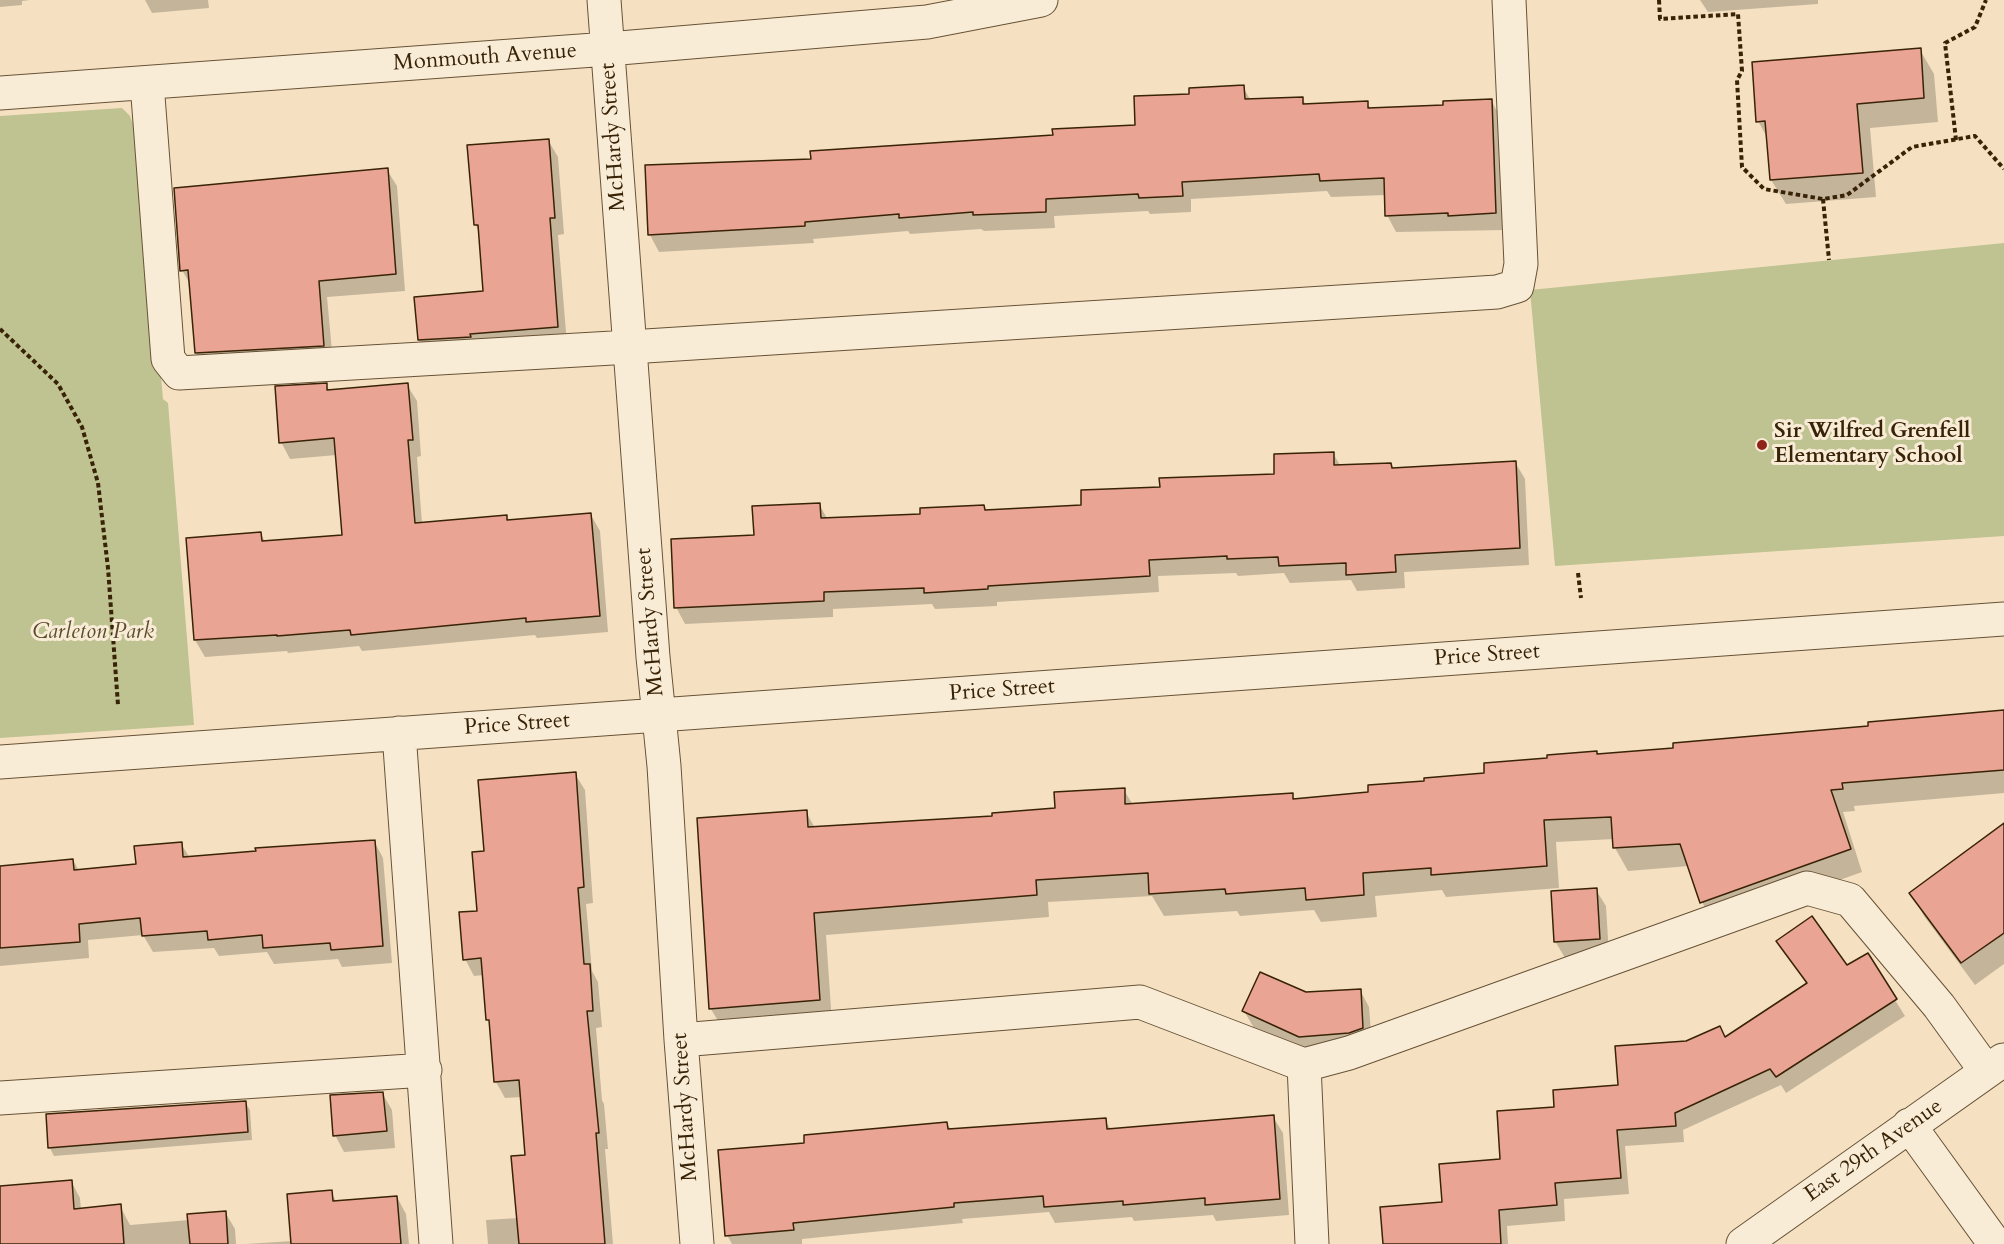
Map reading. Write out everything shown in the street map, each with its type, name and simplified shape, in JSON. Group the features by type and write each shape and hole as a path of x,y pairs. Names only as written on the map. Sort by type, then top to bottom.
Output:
{"street":[{"name":"McHardy Street","path":"604,0 697,1244"},
{"name":"Monmouth Avenue","path":"0,93 608,49 927,22 1041,0"},
{"path":"147,83 168,359 179,373 630,347 1497,292 1517,286 1521,264 1509,0"},
{"name":"Price Street","path":"0,762 2004,619"},
{"path":"399,733 436,1244"},
{"path":"681,1040 1140,1002 1304,1065 1348,1053 1807,888 1850,900 1939,1006 1995,1065"},
{"path":"1304,1065 1312,1244"},
{"name":"East 29th Avenue","path":"1743,1244 1995,1065"},
{"path":"0,1098 425,1070"},
{"path":"1909,1125 1995,1244"}],"path":[{"path":"1659,0 1660,19 1738,14 1742,71 1737,81 1742,167 1764,189 1823,199 1847,195 1912,147 1975,136 2004,169"},
{"path":"1956,140 1945,43 1975,27 1986,0"},
{"path":"1823,199 1829,260"},
{"path":"0,329 58,384 82,427 98,483 108,568 118,705"},
{"path":"1578,573 1581,598"}],"green space":[{"name":"Carleton Park","path":"122,108 130,116 140,144 163,399 168,403 194,725 0,738 0,116"},
{"path":"2004,243 2004,536 1555,566 1530,290"}],"building":[{"path":"1921,48 1924,98 1857,104 1863,173 1770,180 1765,121 1756,122 1752,62"},
{"path":"1244,85 1245,99 1303,97 1303,104 1368,101 1368,108 1443,105 1443,101 1492,99 1496,213 1385,216 1384,178 1320,181 1319,174 1182,182 1183,196 1139,198 1138,194 1046,199 1046,212 973,215 973,212 899,218 899,214 805,222 805,226 648,235 645,165 811,159 810,151 1053,135 1052,129 1135,125 1134,96 1189,94 1189,88"},
{"path":"549,139 555,218 550,218 558,327 470,334 471,337 418,340 414,297 483,291 478,225 474,225 467,145"},
{"path":"388,168 396,274 319,281 324,346 195,353 188,270 180,271 174,188"},
{"path":"327,383 327,390 408,383 413,440 408,440 415,523 507,515 507,520 591,513 600,616 526,622 526,618 351,635 350,630 194,640 186,538 261,532 262,541 342,535 334,438 279,443 275,386"},
{"path":"1334,452 1334,465 1391,463 1392,468 1516,461 1520,548 1395,555 1396,572 1346,575 1346,563 1279,566 1278,557 1227,559 1227,556 1149,560 1150,576 988,586 988,589 924,593 924,588 824,592 824,601 674,608 671,539 754,535 752,506 820,503 821,518 920,514 920,508 984,505 985,510 1081,505 1081,490 1160,487 1159,478 1274,474 1274,454"},
{"path":"2004,710 2004,770 1842,783 1843,789 1831,790 1851,849 1700,903 1680,844 1613,848 1611,817 1544,820 1547,866 1431,875 1431,868 1363,873 1364,895 1306,900 1305,888 1226,894 1225,889 1149,894 1148,873 1036,880 1037,895 814,913 820,1000 709,1009 697,818 807,810 808,827 992,816 992,813 1055,808 1054,792 1125,788 1125,804 1293,793 1293,799 1368,792 1368,785 1484,773 1484,763 1547,758 1547,755 1673,748 1673,743 1868,726 1868,722"},
{"path":"576,772 584,887 578,888 584,964 590,964 593,1011 587,1011 599,1133 596,1133 605,1244 519,1244 511,1156 525,1155 519,1080 494,1082 481,958 463,960 459,912 477,911 472,852 484,851 478,780"},
{"path":"2004,823 2004,933 1961,963 1909,893"},
{"path":"375,840 383,946 331,950 330,943 263,948 262,935 208,940 207,931 142,936 140,918 79,924 80,942 0,948 0,866 73,859 74,870 136,864 134,846 182,842 183,857 256,851 255,848"},
{"path":"1597,888 1600,939 1554,942 1551,891"},
{"path":"1812,916 1847,965 1868,953 1897,999 1776,1077 1770,1069 1675,1113 1676,1126 1617,1130 1621,1178 1555,1183 1557,1205 1499,1210 1501,1244 1383,1244 1380,1207 1442,1202 1439,1164 1500,1159 1497,1111 1554,1107 1553,1090 1618,1085 1615,1046 1686,1041 1720,1026 1725,1037 1807,983 1776,941"},
{"path":"1260,972 1306,992 1361,989 1363,1028 1349,1033 1299,1037 1242,1011"},
{"path":"383,1092 387,1131 333,1136 330,1095"},
{"path":"246,1101 248,1132 48,1148 46,1114"},
{"path":"1274,1115 1280,1199 1205,1205 1205,1198 1123,1205 1123,1201 1044,1207 1043,1196 954,1203 954,1207 793,1223 794,1230 725,1236 718,1150 804,1143 804,1135 947,1122 948,1129 1106,1118 1107,1129"},
{"path":"72,1180 74,1209 121,1204 124,1244 0,1244 0,1186"},
{"path":"332,1190 333,1201 397,1196 401,1244 291,1244 287,1194"},
{"path":"226,1211 228,1244 190,1244 187,1214"}],"place":[{"name":"Sir Wilfred Grenfell Elementary School","path":"1762,445"}]}
